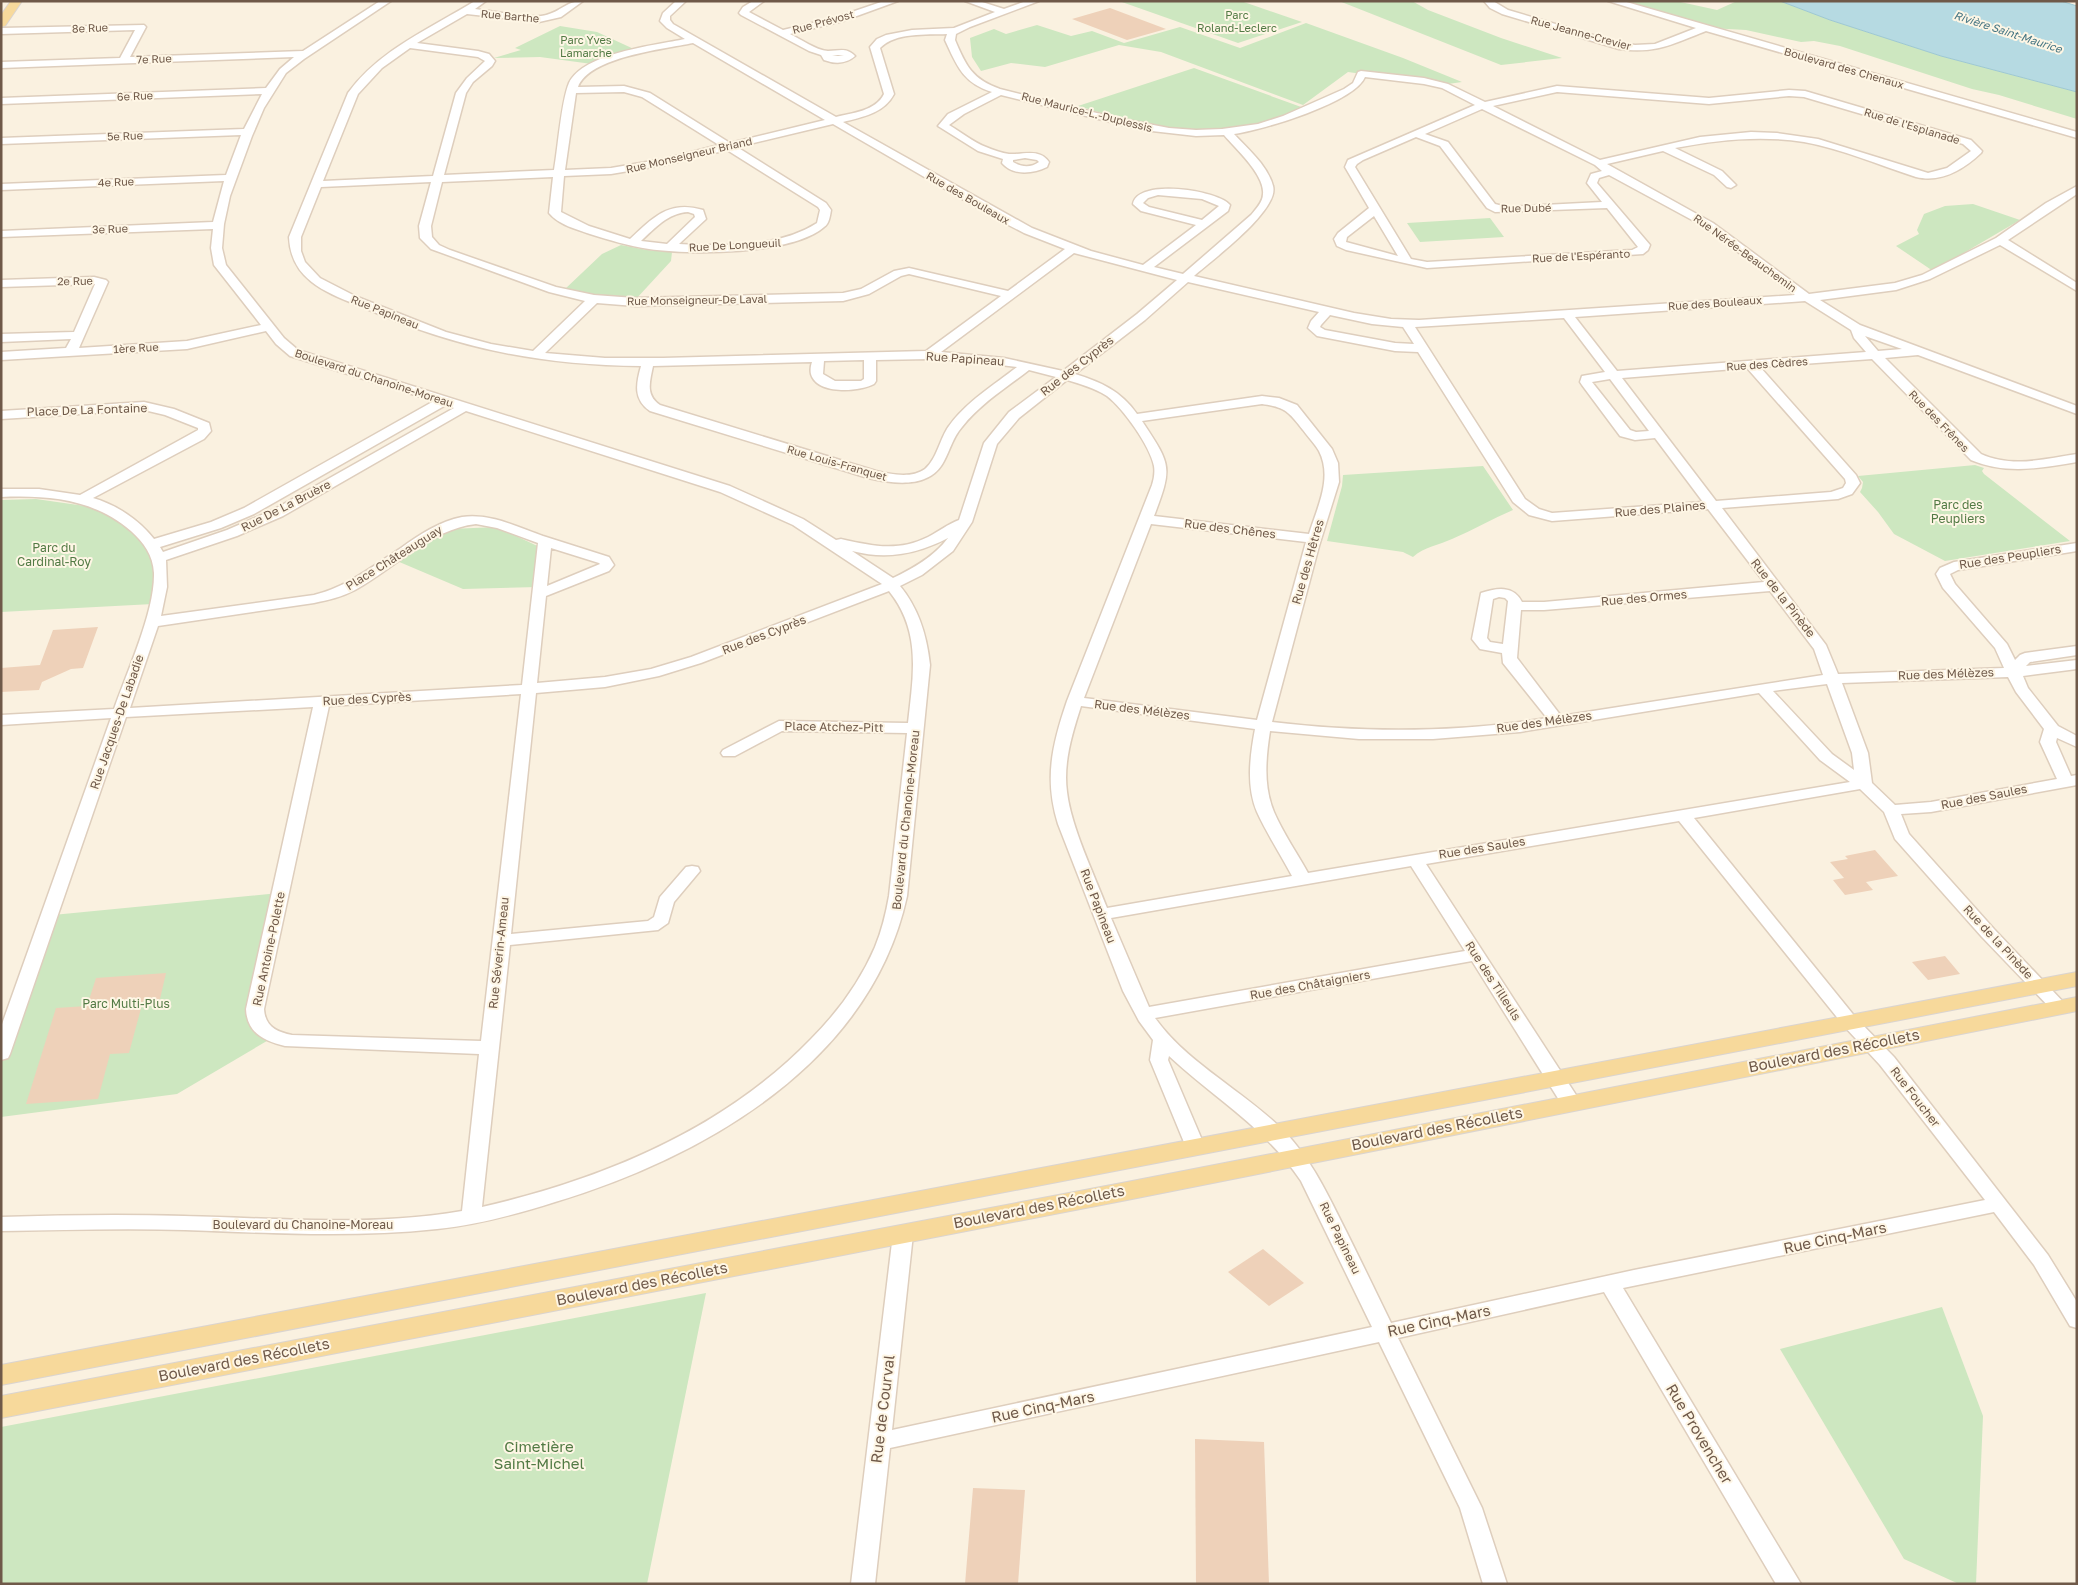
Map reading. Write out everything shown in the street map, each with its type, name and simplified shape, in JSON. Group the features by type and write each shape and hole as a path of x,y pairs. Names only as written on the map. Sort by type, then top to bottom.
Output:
{"main road":[{"path":"1,24 17,1"},
{"name":"Boulevard des Récollets","path":"1,1375 2077,979"},
{"name":"Boulevard des Récollets","path":"1,1407 903,1234 2068,1005"}],"street":[{"name":"Boulevard du Chanoine-Moreau","path":"1,1224 95,1222 363,1227 430,1223 495,1213 594,1182 687,1142 757,1097 786,1074 840,1018 870,976 891,929 898,896 922,665 921,647 915,624 893,586 882,576 777,511 725,489 294,353 284,346 218,262 215,250 218,225 230,178 248,132 268,91 284,70 387,1"},
{"name":"Rue Papineau","path":"482,1 381,64 358,86 297,230 294,246 295,254 301,266 310,275 341,294 439,333 483,347 535,356 587,361 648,362 929,355 982,358 1026,366 1066,376 1110,392 1124,406 1156,453 1161,468 1159,485 1075,701 1060,755 1059,794 1064,816 1100,914 1151,1026 1162,1039 1274,1132 1296,1156 1310,1178 1472,1508 1495,1584"},
{"name":"Rue Barthe","path":"466,11 539,19 558,15 579,1"},
{"name":"Rue des Bouleaux","path":"682,1 667,12 665,21 670,26 1014,225 1072,249 1146,268 1373,320 1407,324 1837,295 1912,282 2000,240 2050,204 2077,189"},
{"path":"760,1 746,9 744,13 813,50 827,54"},
{"name":"Rue Prévost","path":"781,33 840,19 894,1"},
{"path":"969,1 1004,12"},
{"path":"954,31 1035,1"},
{"name":"Rue Jeanne-Crevier","path":"1488,1 1495,8 1505,12 1630,48 1656,47 1705,28"},
{"name":"Boulevard des Chenaux","path":"1612,1 2077,136"},
{"name":"8e Rue","path":"1,31 141,27 142,29 124,60"},
{"name":"Rue Maurice-L.-Duplessis","path":"954,31 950,35 950,40 970,77 981,84 1153,129 1199,133 1227,132 1264,125 1338,95 1357,84 1362,74"},
{"name":"Rue Monseigneur Briand","path":"317,184 558,175 634,168 728,146 874,109 888,97 889,91 875,47 878,43 889,38 907,34 954,31"},
{"name":"Rue De Longueuil","path":"572,90 618,89 638,91 822,205 827,213 823,224 809,234 773,244 669,248 632,243 574,224 558,216 554,209 558,175 572,90 578,77 598,65 629,54 693,40"},
{"name":"Rue Monseigneur-De Laval","path":"410,45 478,54 486,56 490,61 470,80 461,93 424,229 426,238 435,247 534,285 594,298 672,302 835,298 866,292 898,273 909,271 1010,295"},
{"name":"7e Rue","path":"1,65 306,54"},
{"name":"Rue Nérée-Beauchemin","path":"1362,74 1439,84 1484,105 1599,163 1610,172 1709,225 1746,251 1790,287 1856,328 2077,410"},
{"name":"Rue de l'Esplanade","path":"1484,105 1561,89 1709,101 1789,93 1806,94 1967,142 1977,150 1942,175 1930,176 1816,142 1790,137 1766,136 1726,137 1599,163"},
{"name":"6e Rue","path":"1,101 268,91"},
{"path":"1002,91 952,117 943,126 982,149 1009,158"},
{"path":"1407,262 1352,172 1351,164 1359,158 1484,105"},
{"name":"5e Rue","path":"1,141 248,132"},
{"name":"Rue des Cyprès","path":"1,720 528,689 612,681 665,670 725,651 893,586 939,557 958,535 965,522 987,453 996,436 1014,415 1141,316 1255,217 1268,199 1269,188 1264,177 1227,132"},
{"name":"Rue Dubé","path":"1416,134 1444,144 1491,206 1496,209 1610,205"},
{"path":"1666,148 1718,173 1731,185"},
{"name":"Rue de l'Espéranto","path":"1375,209 1341,237 1339,240 1341,244 1407,262 1427,265 1632,253 1644,250 1644,245 1591,180 1595,176 1610,172"},
{"name":"4e Rue","path":"1,187 230,178"},
{"path":"1146,268 1224,209 1224,204 1210,198 1163,192 1147,194 1138,201 1139,206 1149,211 1204,224"},
{"name":"Rue De Longueuil","path":"632,243 666,212 683,209 699,212 700,219 669,248"},
{"name":"3e Rue","path":"1,234 218,225"},
{"path":"2000,240 2077,288"},
{"path":"929,355 1072,249"},
{"name":"2e Rue","path":"1,284 94,280 101,282 102,285 70,352"},
{"path":"535,356 594,298"},
{"path":"1328,310 1315,324 1314,328 1321,333 1394,347 1422,348"},
{"name":"Rue de la Pinède","path":"1567,314 1773,586 1818,642 1834,678 1860,753 1864,784"},
{"name":"Rue des Plaines","path":"1407,324 1520,502 1530,510 1546,516 1564,517 1837,495 1846,492 1852,486 1850,478 1751,365"},
{"name":"1ère Rue","path":"1,356 187,345 269,327"},
{"name":"Rue des Frênes","path":"1856,328 1860,338 1876,356 1972,454 1981,460 2000,466 2012,467 2077,458"},
{"path":"1,338 78,335"},
{"name":"Rue des Cèdres","path":"1612,375 1921,352"},
{"path":"818,358 817,373 821,379 831,384 854,387 864,386 870,381 870,356"},
{"name":"Rue Louis-Franquet","path":"648,362 642,394 646,401 655,408 873,475 904,479 918,476 932,468 958,422 981,401 1026,366"},
{"path":"1612,375 1590,377 1585,381 1625,433 1635,436 1658,434"},
{"name":"Rue des Hêtres","path":"1133,418 1262,400 1275,401 1290,406 1325,448 1332,468 1332,482 1314,539 1263,725 1257,768 1261,798 1274,830 1302,878"},
{"name":"Rue De La Bruère","path":"155,551 238,516 444,401"},
{"name":"Place De La Fontaine","path":"1,415 144,406 169,412 204,426 204,430 199,436 82,499"},
{"name":"Rue De La Bruère","path":"155,551 247,528 278,513 464,407"},
{"name":"Rue De La Bruère","path":"336,462 356,469"},
{"path":"1,493 40,493 82,499 117,512 138,530 155,551"},
{"name":"Rue des Chênes","path":"1145,519 1314,539"},
{"name":"Place Châteauguay","path":"152,622 314,599 335,593 356,584 442,529 461,521 482,520 604,560 607,565 604,568 539,594"},
{"path":"820,536 867,550 900,551 925,545 965,522"},
{"path":"528,689 545,541"},
{"name":"Rue des Peupliers","path":"2013,671 2002,647 1945,581 1943,574 1945,570 1954,566 2077,547"},
{"name":"Rue Jacques-De Labadie","path":"1,1054 8,1012 120,713 152,622 161,580 155,551"},
{"name":"Rue des Ormes","path":"1515,606 1544,606 1773,586"},
{"path":"1510,649 1485,646 1479,639 1486,596 1495,592 1507,593 1515,599 1510,663 1557,721"},
{"path":"2077,650 2026,658 2013,671 2026,697 2052,729 2077,742"},
{"name":"Rue des Mélèzes","path":"1075,701 1263,725 1351,733 1412,735 1477,732 1850,676 1929,676 2036,671 2077,664"},
{"name":"Rue Séverin-Ameau","path":"471,1216 528,689"},
{"name":"Rue de la Pinède","path":"1763,689 1826,757 1864,784 1891,810 1901,835 1988,933 2039,986 2068,1005"},
{"name":"Rue Antoine-Polette","path":"322,702 256,1009 255,1015 259,1026 267,1034 292,1041 489,1048"},
{"name":"Place Atchez-Pitt","path":"730,753 770,729 779,726 916,728"},
{"path":"2052,729 2048,742 2071,781"},
{"name":"Rue des Saules","path":"1891,810 1931,806 2071,781"},
{"name":"Rue des Saules","path":"1100,914 1302,878 1864,784"},
{"name":"Rue Foucher","path":"1683,815 1850,1022 1887,1061 1999,1204 2041,1260 2077,1320"},
{"name":"Rue des Tilleuls","path":"1415,859 1571,1103"},
{"path":"501,940 652,926 662,919 666,901 692,871"},
{"name":"Rue des Châtaigniers","path":"1144,1014 1476,955"},
{"path":"1162,1039 1159,1060 1195,1147"},
{"name":"Rue Cinq-Mars","path":"879,1441 1610,1284 1999,1204"},
{"name":"Rue de Courval","path":"863,1584 903,1234"},
{"name":"Rue Provencher","path":"1610,1284 1789,1584"}],"green space":[{"name":"Parc Roland-Leclerc","path":"1119,1 1241,1 1302,22 1238,43"},
{"path":"1339,1 1412,1 1428,10 1501,38 1562,58 1501,65"},
{"path":"1618,1 1676,1 1717,10 1737,1 1780,1 1830,20 1941,56 2077,92 2077,119 1999,95 1972,89 1840,46 1814,41 1801,42 1746,30 1709,28"},
{"path":"1306,23 1403,58 1462,82 1441,85 1348,72 1303,105 1161,52 1119,45 1045,67 1011,63 981,71 972,57 970,38 994,29 1006,34 1037,25 1071,36 1092,31 1124,43 1180,27 1240,48"},
{"name":"Parc Yves Lamarche","path":"560,26 597,32 636,50 592,64 540,57 494,58 521,50 515,48"},
{"path":"1194,68 1304,108 1265,124 1234,133 1205,134 1168,130 1078,106"},
{"path":"1973,204 2020,220 1933,271 1896,246 1919,234 1917,230 1924,214 1945,206"},
{"path":"1490,218 1504,237 1420,242 1407,223"},
{"path":"621,245 672,252 671,261 636,299 597,296 564,290 602,254"},
{"name":"Parc des Peupliers","path":"1975,465 1984,468 1982,471 1984,474 2070,541 1945,561 1894,534 1860,492 1863,482 1858,476"},
{"path":"1483,466 1513,510 1460,536 1427,548 1413,557 1403,552 1327,541 1342,486 1343,475"},
{"name":"Parc du Cardinal-Roy","path":"36,499 85,506 118,519 156,550 153,604 1,612 1,500"},
{"path":"497,527 546,550 538,587 463,589 397,561 450,529"},
{"name":"Parc Multi-Plus","path":"279,893 252,1009 272,1038 177,1094 1,1117 1,1055 53,915"},
{"name":"Cimetière Saint-Michel","path":"706,1293 647,1584 1,1584 1,1427"},
{"path":"1942,1307 1983,1416 1976,1584 1959,1584 1904,1559 1780,1349"}],"water":[{"name":"Rivière Saint-Maurice","path":"1780,1 2061,1 2077,6 2077,92 1941,56 1830,20"}],"building":[{"path":"1110,8 1166,29 1127,40 1072,19"},
{"path":"98,627 83,668 71,669 42,682 39,690 1,692 1,668 40,665 53,630"},
{"path":"1875,850 1898,876 1866,882 1873,890 1845,895 1833,880 1844,878 1830,862 1848,859 1845,856"},
{"path":"1945,956 1960,974 1928,980 1912,962"},
{"path":"166,973 160,999 143,1001 129,1053 110,1054 98,1099 26,1104 56,1008 87,1006 96,978"},
{"path":"1263,1249 1304,1283 1269,1306 1228,1272"},
{"path":"1195,1439 1264,1442 1269,1584 1196,1584"},
{"path":"973,1488 1025,1490 1018,1584 965,1584"}]}
